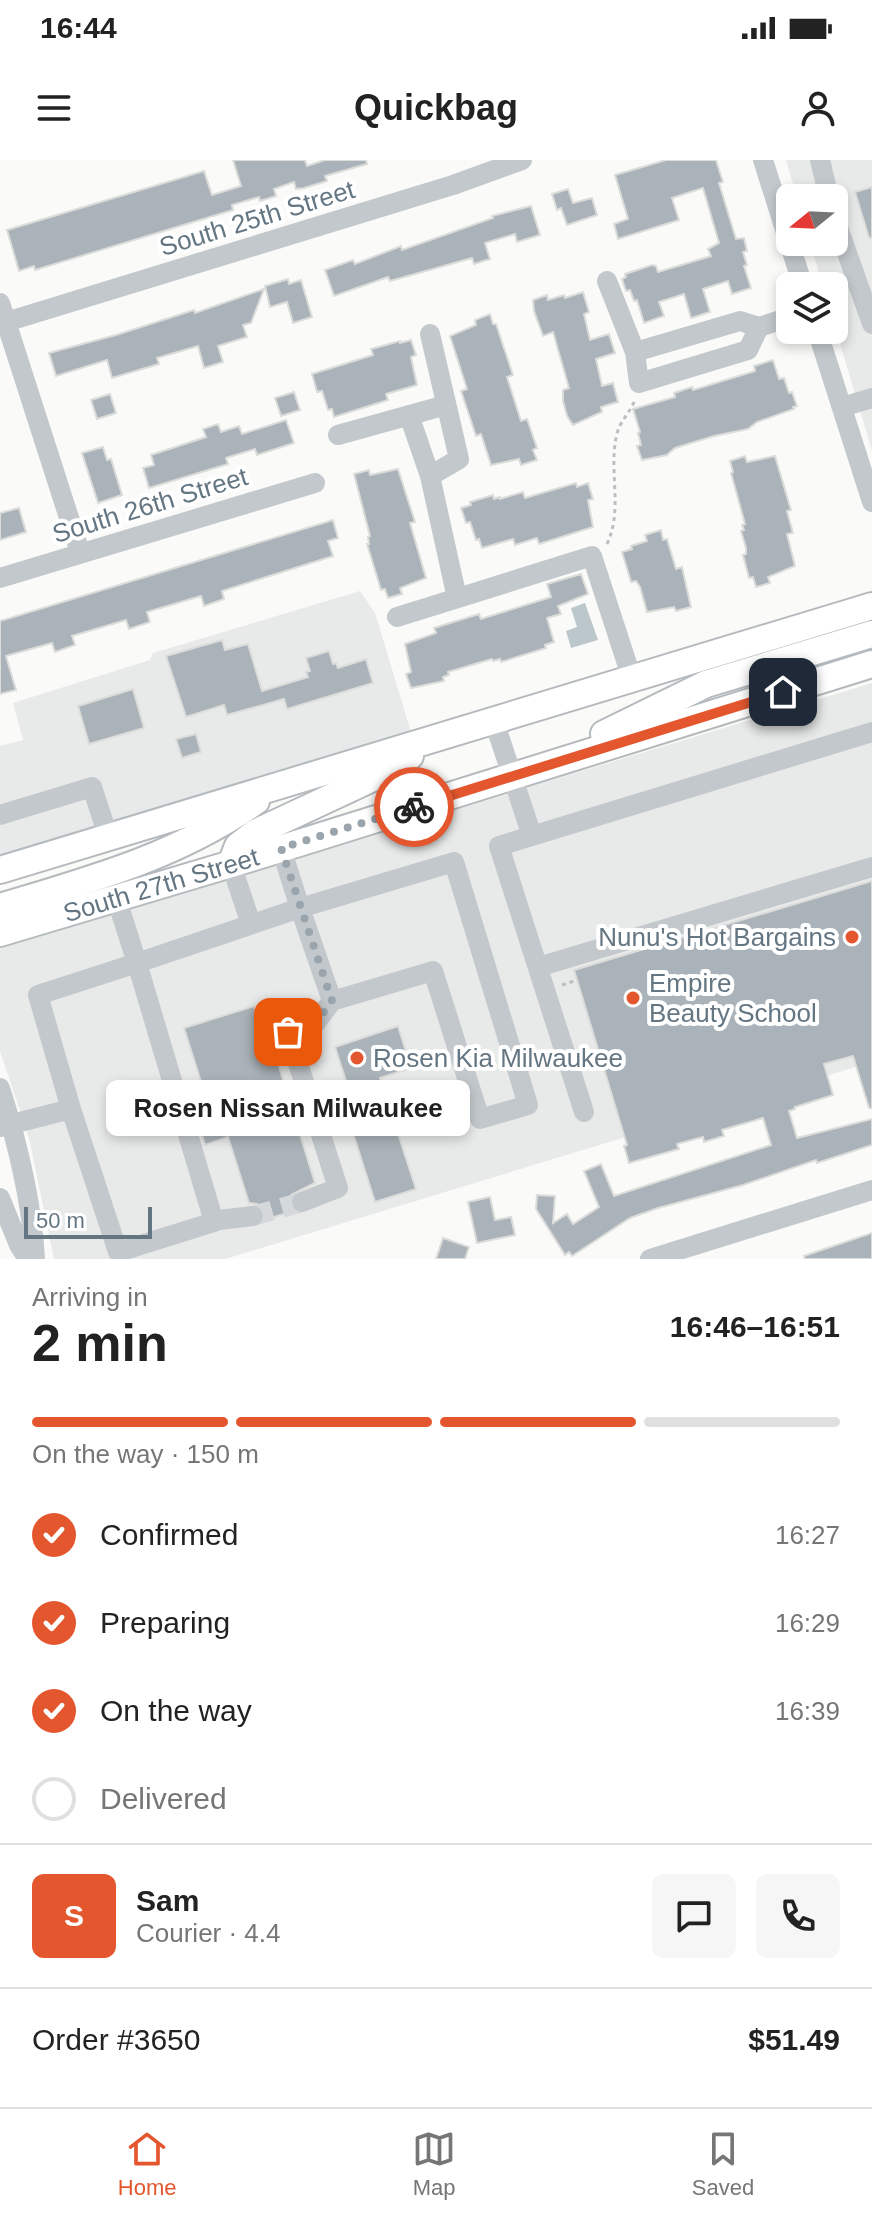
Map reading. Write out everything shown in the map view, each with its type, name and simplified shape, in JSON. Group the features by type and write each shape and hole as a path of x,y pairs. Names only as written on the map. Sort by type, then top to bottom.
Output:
{"main road":[{"path":"0,870 872,606"},
{"path":"544,766 706,684 872,634"},
{"name":"South 27th Street","path":"0,933 872,664"},
{"path":"231,864 238,846 255,833 394,768 428,741"},
{"path":"0,907 125,869 221,826 275,787"}],"street":[{"name":"South 25th Street","path":"3,312 453,185 522,160"},
{"path":"763,160 799,272"},
{"path":"820,160 826,184"},
{"path":"848,256 872,324"},
{"path":"607,281 635,352 639,383 748,350 759,327"},
{"path":"3,312 80,552"},
{"path":"635,352 740,321 759,327 776,322"},
{"path":"430,334 459,459 430,476"},
{"path":"822,344 872,502"},
{"path":"842,407 872,398"},
{"path":"338,435 446,405"},
{"path":"409,415 430,476 457,598"},
{"name":"South 26th Street","path":"0,578 315,483"},
{"path":"397,617 592,556 632,679"},
{"path":"494,721 532,836"},
{"path":"584,1112 499,846 872,732"},
{"path":"0,815 92,787 108,836"},
{"path":"281,848 332,1001"},
{"path":"253,1216 214,1222 118,1252 38,995 300,908 454,862 528,1105 480,1119 433,971 332,1001 314,1025 288,1032 338,1188 302,1202"},
{"path":"231,864 251,924"},
{"path":"538,967 872,867"},
{"path":"116,897 214,1222"},
{"path":"0,1088 6,1126 34,1239 35,1259"},
{"path":"6,1126 71,1109"},
{"path":"650,1259 872,1190"},
{"path":"0,1198 28,1259"}],"path":[{"path":"592,556 602,551 609,540 617,504 616,436 621,418 633,405 639,383"}],"shaded area":[{"path":"786,160 872,160 872,451 840,344 848,344 848,272 819,272 814,256 848,256 848,184 793,184"},
{"path":"360,591 375,613 411,732 0,856 0,746 23,740 13,703 150,660 153,653"},
{"path":"585,603 598,640 571,648 566,631 577,627 571,608"},
{"path":"872,683 872,1062 225,1259 54,1259 29,1138 0,1051 0,948"}],"building":[{"path":"233,160 305,160 307,166 325,160 366,160 367,164 325,176 327,181 304,188 296,189 294,182 274,189 276,196 260,201 259,197 232,205 233,210 35,270 34,266 19,271 7,230 204,171 212,195 241,186"},
{"path":"666,160 716,160 723,182 719,183 736,239 744,238 747,251 743,252 747,265 744,266 751,288 732,294 728,281 703,289 710,312 691,318 684,294 659,302 664,316 644,323 637,300 634,301 630,290 626,291 622,279 626,277 625,274 652,265 658,272 711,256 708,249 719,243 703,188 672,198 679,220 618,239 614,224 628,219 615,175"},
{"path":"872,187 872,238 869,238 855,192"},
{"path":"568,189 573,203 592,198 597,215 567,225 561,208 557,210 552,194"},
{"path":"531,206 540,235 517,242 515,234 485,243 490,259 474,264 472,258 390,281 388,277 334,296 325,270 353,260 355,264 401,246 402,250 492,216"},
{"path":"288,279 289,284 301,280 312,317 293,323 287,302 270,307 265,286"},
{"path":"264,289 251,323 243,325 247,337 218,346 223,362 204,368 198,346 157,358 159,364 112,378 107,360 56,376 49,353 194,310 195,313"},
{"path":"583,292 589,312 584,314 590,340 609,334 615,353 596,359 602,386 613,383 618,402 601,407 602,412 573,425 563,401 563,390 569,388 553,332 543,336 533,300 547,295 548,300 564,295 565,298"},
{"path":"490,314 513,375 507,377 521,421 527,419 537,448 533,450 537,460 521,465 519,459 491,465 481,434 476,436 461,391 467,389 450,336 476,325 475,320"},
{"path":"411,340 416,355 411,357 417,385 386,394 388,400 334,417 332,409 328,410 322,391 317,392 312,374 373,355 371,349"},
{"path":"773,360 779,379 784,378 789,393 792,392 797,406 794,409 757,422 748,429 714,436 675,448 667,455 642,460 637,446 641,445 640,432 633,409 675,397 674,393 692,387 693,390 755,371 754,366"},
{"path":"294,392 300,410 281,416 275,398"},
{"path":"110,394 116,413 97,419 91,400"},
{"path":"286,420 294,443 257,455 255,449 226,458 228,464 149,488 143,468 154,465 151,455 206,437 203,429 218,424 221,432 239,426 242,434"},
{"path":"103,447 107,460 111,459 122,495 98,503 82,453"},
{"path":"745,456 747,462 775,456 791,510 787,511 793,533 787,534 795,566 768,577 770,583 756,587 753,577 749,578 743,555 746,548 741,531 745,524 731,473 730,461"},
{"path":"398,469 415,522 410,523 426,578 400,588 402,594 388,598 385,589 381,590 367,544 370,536 354,474 369,470 370,475"},
{"path":"576,483 577,487 588,483 593,499 588,500 593,527 539,544 537,538 515,545 513,539 482,548 470,522 466,523 461,508 493,495 494,499 500,499 523,492 525,498"},
{"path":"19,508 26,532 0,540 0,513"},
{"path":"333,520 338,538 328,541 333,556 222,591 224,599 204,606 201,596 147,612 150,622 129,629 126,620 72,636 75,645 55,652 52,643 6,656 16,690 0,694 0,621"},
{"path":"661,530 676,569 682,567 691,607 647,612 640,587 636,581 631,582 622,552 647,541 645,535"},
{"path":"581,574 588,594 558,606 561,614 547,618 554,642 545,645 546,648 501,662 500,659 492,659 448,672 449,675 443,677 444,681 411,688 406,674 411,672 405,644 436,633 434,628 479,614 481,619 551,597 547,584"},
{"path":"222,640 225,650 248,644 262,691 308,677 306,672 310,671 306,658 329,651 333,664 336,663 338,668 366,659 373,683 287,709 284,699 227,715 224,705 186,717 166,656"},
{"path":"133,689 144,728 89,744 78,706"},
{"path":"196,734 201,752 182,758 176,739"},
{"path":"872,881 872,1108 869,1108 853,1056 824,1064 833,1095 789,1111 797,1138 872,1119 872,1145 630,1218 572,1256 569,1252 565,1255 536,1209 537,1195 555,1196 553,1223 567,1214 573,1224 599,1207 584,1171 601,1164 614,1196 771,1145 763,1118 722,1130 724,1136 704,1142 703,1137 677,1144 679,1149 629,1163 624,1146 627,1145 574,970"},
{"path":"254,1006 270,1059 276,1057 315,1183 291,1195 289,1201 293,1211 265,1220 263,1208 249,1203 228,1137 205,1145 188,1089 202,1085 184,1028"},
{"path":"398,1026 411,1068 380,1078 416,1189 375,1202 337,1083 346,1081 335,1047"},
{"path":"490,1197 495,1220 511,1217 515,1235 477,1243 468,1202"},
{"path":"872,1233 872,1259 805,1259 804,1256"},
{"path":"443,1238 469,1247 465,1259 436,1259"}],"tunnel":[{"path":"253,1216 302,1202"}],"way so far":[{"path":"288,1032 314,1025 332,1001 281,848 414,807"}],"place":[{"name":"Nunu's Hot Bargains","path":"852,937"},
{"name":"Empire Beauty School","path":"633,998"},
{"name":"Rosen Nissan Milwaukee","path":"288,1032"},
{"name":"Rosen Kia Milwaukee","path":"357,1058"}],"route":[{"path":"414,807 783,692"}]}
